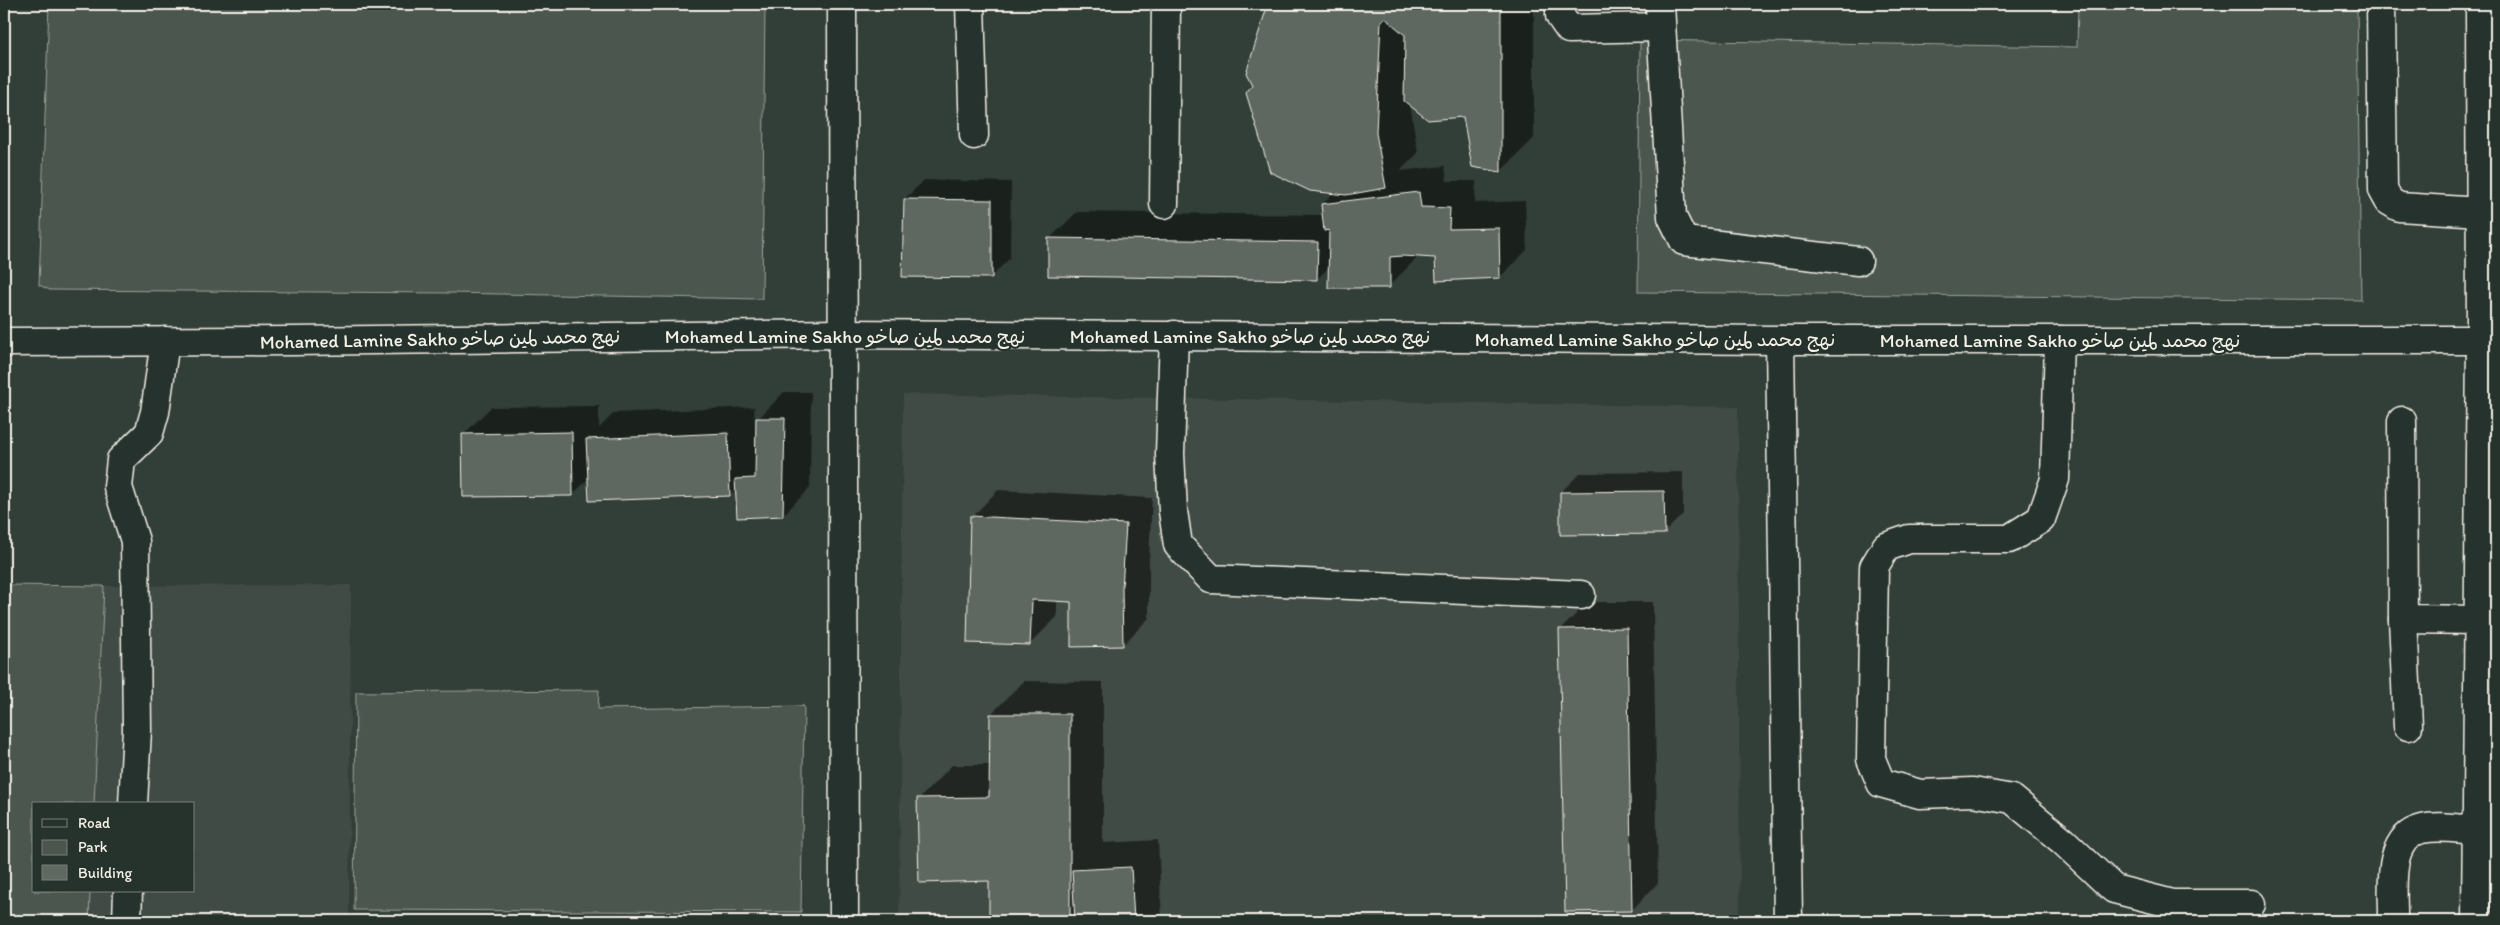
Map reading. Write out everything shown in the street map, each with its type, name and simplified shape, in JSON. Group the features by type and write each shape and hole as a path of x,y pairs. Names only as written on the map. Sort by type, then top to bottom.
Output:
{"main road":[{"path":"842,4 844,921"},
{"path":"970,4 974,135"},
{"path":"1164,204 1166,4"},
{"path":"1560,4 1560,16 1569,29 1660,15 1672,217 1684,242 1858,261"},
{"path":"2381,4 2383,190 2389,201 2399,207 2481,212"},
{"path":"2476,921 2478,620 2489,340 2481,212 2480,4"},
{"name":"Mohamed Lamine Sakho نهج محمد لمين صاخو","path":"4,342 842,334 1780,340 2489,340"},
{"path":"1174,335 1170,454 1173,511 1178,546 1211,579 1581,595"},
{"path":"1780,340 1788,921"},
{"path":"2059,340 2055,479 2041,519 2009,539 1908,539 1886,547 1874,568 1871,759 1881,783 1920,794 1973,792 2012,799 2063,841 2114,889 2173,904 2252,904"},
{"path":"133,802 137,730 135,540 118,487 121,460 149,433 155,412 165,341"},
{"path":"2402,422 2403,619 2408,726"},
{"path":"2403,619 2478,620"},
{"path":"2393,921 2397,850 2406,837 2421,829 2476,830"},
{"path":"126,921 128,892"}],"shaded area":[{"path":"903,394 1738,407 1740,921 899,921"},
{"path":"351,585 349,921 89,921 90,892 195,892 195,802 94,802 104,586"}],"green space":[{"path":"49,4 765,4 762,299 448,293 50,290 39,285"},
{"path":"2078,4 2357,4 2361,300 1638,292 1640,40 2077,47"},
{"path":"4,585 104,586 94,802 32,802 32,892 90,892 89,921 4,921"},
{"path":"599,690 598,709 804,706 801,912 354,910 356,692"}],"building":[{"path":"1262,4 1501,4 1501,172 1472,167 1463,117 1428,120 1404,101 1405,35 1385,18 1381,21 1376,133 1386,188 1346,195 1310,191 1270,172 1246,93 1252,85 1246,73 1266,10"},
{"path":"1419,192 1421,207 1450,208 1449,229 1499,228 1500,278 1436,281 1435,258 1402,256 1390,257 1390,288 1328,288 1329,230 1324,231 1321,204"},
{"path":"904,199 992,200 992,278 902,277"},
{"path":"1048,238 1318,242 1317,280 1048,276"},
{"path":"756,418 785,418 783,516 737,518 735,479 755,478"},
{"path":"572,432 573,496 463,497 462,434"},
{"path":"728,433 730,496 589,501 586,439"},
{"path":"1664,491 1665,534 1560,535 1560,492"},
{"path":"970,516 1126,524 1122,589 1123,646 1071,647 1071,602 1032,600 1030,645 967,643"},
{"path":"1627,628 1632,911 1565,912 1559,629"},
{"path":"990,714 1070,714 1070,921 989,921 989,881 919,883 917,798 989,797"},
{"path":"1131,867 1134,921 1075,921 1072,870"}]}
